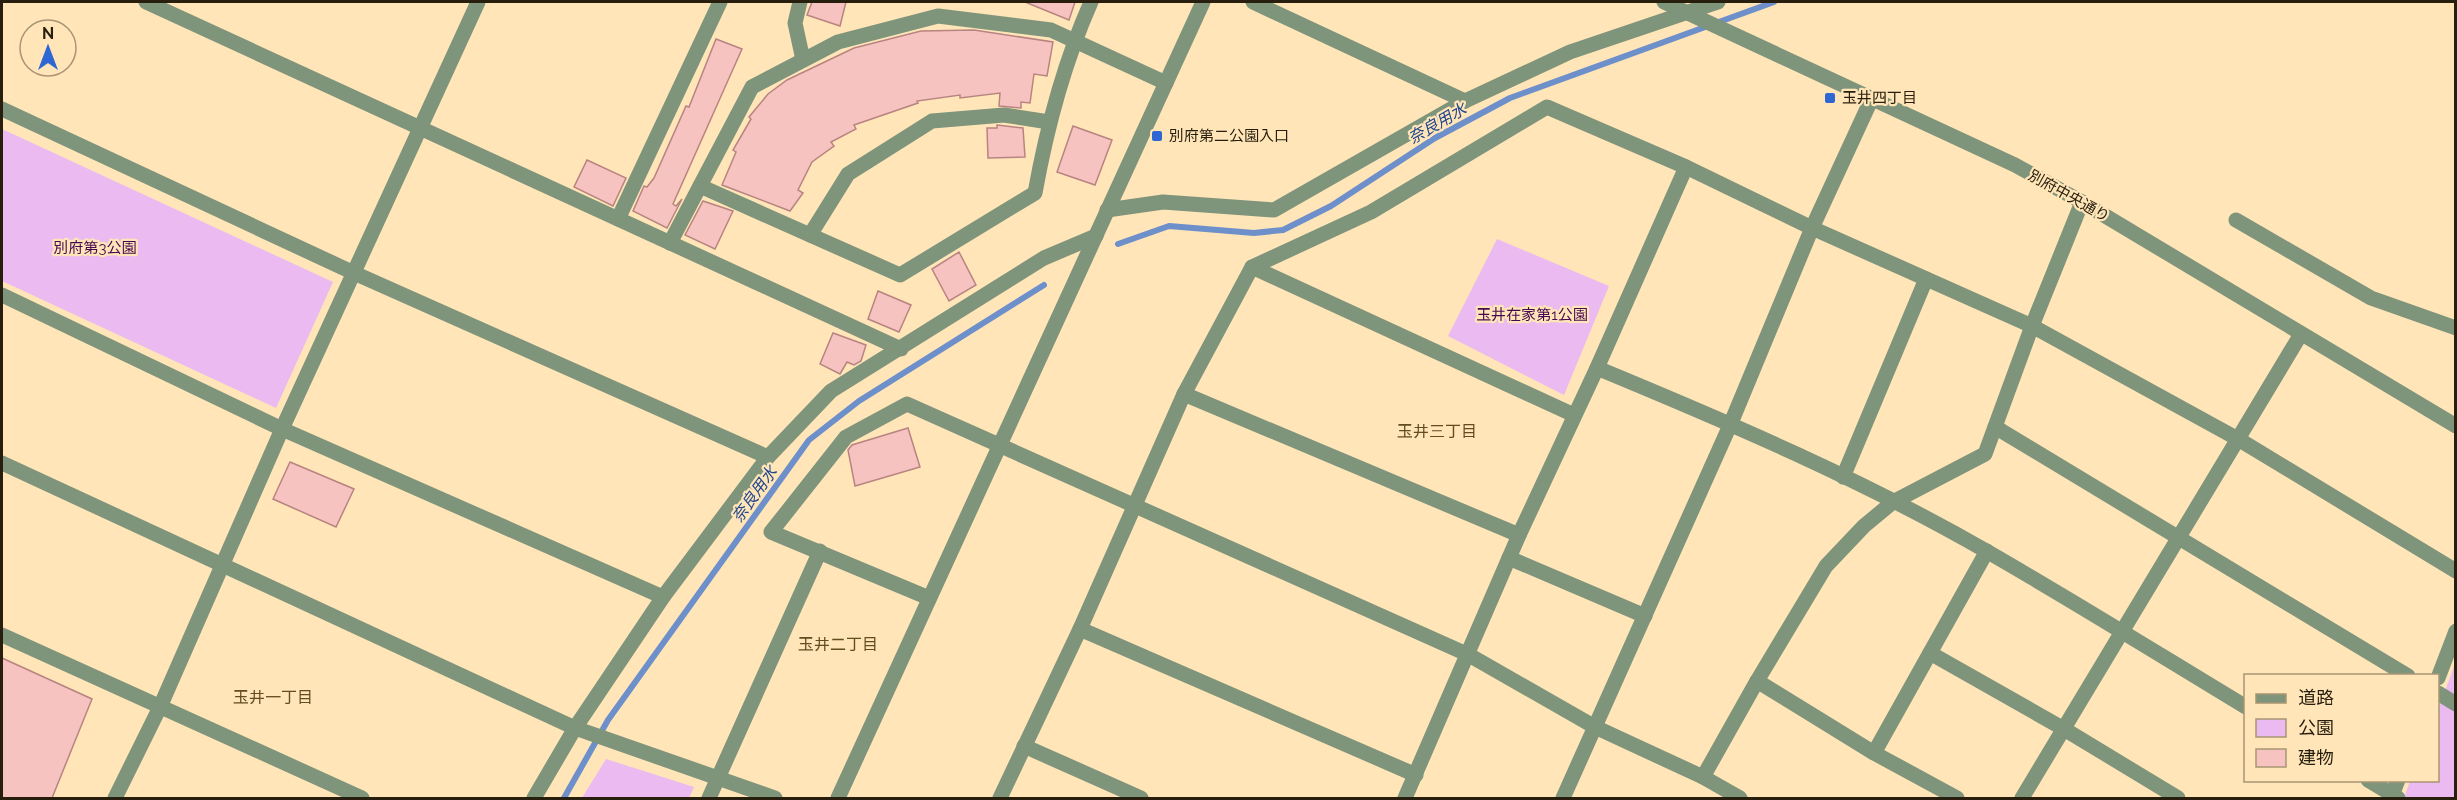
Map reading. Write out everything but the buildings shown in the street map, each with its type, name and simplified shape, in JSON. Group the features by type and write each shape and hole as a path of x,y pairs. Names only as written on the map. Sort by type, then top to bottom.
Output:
{"street":[{"path":"146,2 901,349"},
{"path":"115,798 160,707 282,429 478,2"},
{"path":"618,219 720,2"},
{"path":"800,2 795,23 803,60"},
{"path":"700,186 900,275 1035,193 1049,122 1074,40 1091,2"},
{"path":"838,798 1203,2"},
{"path":"1253,2 1465,101"},
{"name":"別府中央通り","path":"1664,2 2015,165 2082,202 2456,426"},
{"path":"1107,210 1163,202 1274,210 1465,101 1570,52 1691,14 1718,2"},
{"path":"670,243 752,87 838,42 938,16 1051,30 1166,83"},
{"path":"1563,798 1731,423 1812,228 1872,98"},
{"path":"1000,798 1080,629 1184,394 1252,267 1371,212 1547,107 1686,167 1812,228 2032,326 2238,439 2456,571"},
{"path":"2,109 354,273 768,457"},
{"path":"810,235 848,174 932,121 1004,115 1049,122"},
{"path":"1405,798 1470,655 1519,535 1598,368 1686,167"},
{"path":"1703,777 1757,681 1826,567 1864,526 1893,502 1985,454 2032,326 2082,202"},
{"path":"2236,219 2371,298 2456,328"},
{"path":"534,798 575,728 663,597 768,457 831,391 1044,258 1096,236"},
{"path":"1252,267 1574,415"},
{"path":"1843,477 1926,279"},
{"path":"2,295 282,429 663,597"},
{"path":"2022,798 2301,334"},
{"path":"1598,368 1731,423 1987,551 2244,706"},
{"path":"1184,394 1519,535"},
{"path":"929,598 771,532 846,437 908,404 1470,655 1595,727 1703,777 1740,798"},
{"path":"1995,427 2406,674"},
{"path":"2,463 575,728 774,798"},
{"path":"709,798 820,551"},
{"path":"1874,753 1987,551"},
{"path":"1509,558 1645,616"},
{"path":"1080,629 1416,776"},
{"path":"2439,675 2456,631"},
{"path":"2,635 362,798"},
{"path":"1930,653 2064,729 2178,798"},
{"path":"1757,681 1874,753 1957,798"},
{"path":"2439,694 2456,704"},
{"path":"1024,746 1141,798"},
{"path":"2372,782 2395,793"}],"green space":[{"name":"別府第3公園","path":"2,129 333,282 276,408 2,281"},
{"name":"玉井在家第1公園","path":"1497,239 1609,286 1564,395 1448,336"},
{"path":"2455,664 2455,798 2404,798 2410,782 2439,782 2439,707"},
{"path":"606,759 694,787 689,798 582,798"}],"waterway":[{"name":"奈良用水","path":"1118,244 1169,226 1254,233 1283,230 1331,206 1435,138 1510,98 1774,2"},
{"name":"奈良用水","path":"564,798 608,720 809,440 859,401 1044,285"}],"place":[{"name":"玉井四丁目","path":"1830,98"},
{"name":"別府第二公園入口","path":"1157,136"}],"district":[{"name":"玉井三丁目","path":"1437,431"},
{"name":"玉井二丁目","path":"838,644"},
{"name":"玉井一丁目","path":"273,697"}]}
